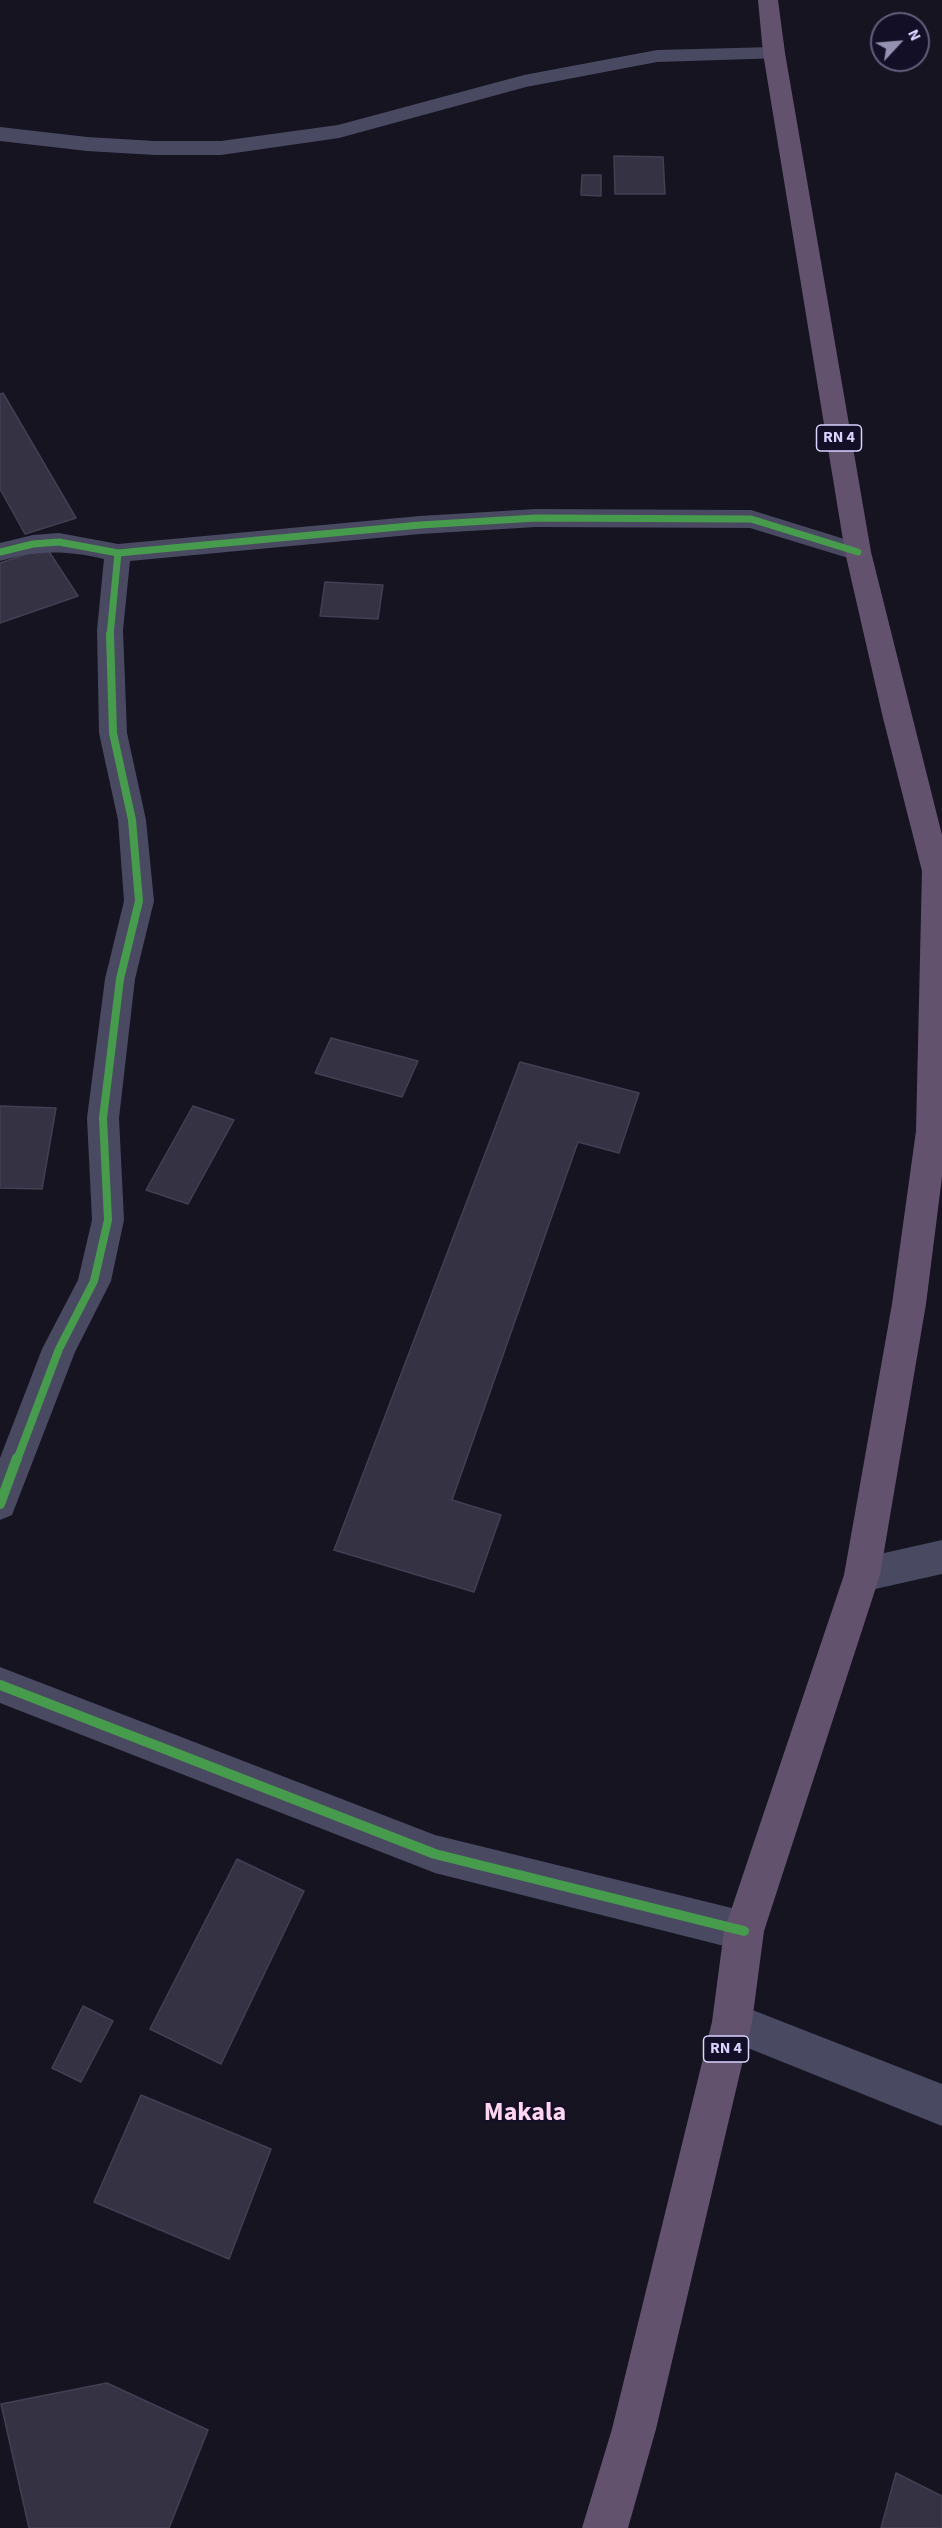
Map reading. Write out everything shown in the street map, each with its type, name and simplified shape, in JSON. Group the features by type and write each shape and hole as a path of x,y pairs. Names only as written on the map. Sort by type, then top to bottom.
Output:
{"highway":[{"name":"RN 4","path":"605,2528 634,2429 732,2022 744,1931 862,1575 909,1304 932,1131 939,870 897,718 858,552 774,53 768,0"}],"street":[{"path":"0,134 87,144 155,148 221,148 339,131 524,81 657,56 774,53"},
{"path":"0,552 48,541 70,541 118,553 341,532 536,518 751,519 858,552"},
{"path":"0,1504 59,1349 94,1281 108,1220 103,1118 120,979 139,901 132,820 113,733 110,630 118,553"},
{"path":"862,1575 942,1557"},
{"path":"0,1685 435,1854 744,1931"},
{"path":"732,2022 942,2106"}],"building":[{"path":"614,156 663,157 665,194 615,194"},
{"path":"582,175 601,175 601,196 581,195"},
{"path":"3,393 76,518 25,534 0,489 0,394"},
{"path":"46,547 78,596 0,623 0,563"},
{"path":"325,582 383,585 378,619 320,616"},
{"path":"331,1038 418,1061 402,1097 315,1073"},
{"path":"520,1062 639,1093 619,1153 578,1142 452,1500 501,1515 474,1592 334,1550"},
{"path":"0,1106 56,1108 42,1189 0,1188"},
{"path":"193,1106 234,1120 188,1204 146,1190"},
{"path":"237,1859 304,1891 221,2064 150,2029"},
{"path":"83,2006 113,2021 81,2082 52,2068"},
{"path":"141,2095 271,2149 229,2259 94,2202"},
{"path":"107,2383 208,2430 169,2528 29,2528 1,2404"},
{"path":"896,2473 942,2496 942,2528 881,2528"}],"cycle path":[{"path":"0,552 33,544 59,542 118,553 420,525 536,518 751,519 858,552"},
{"path":"0,1504 59,1349 94,1281 108,1220 103,1118 120,979 139,901 132,820 113,733 110,630 118,553"},
{"path":"0,1685 435,1854 744,1931"}],"district":[{"name":"Makala","path":"525,2114"}]}
